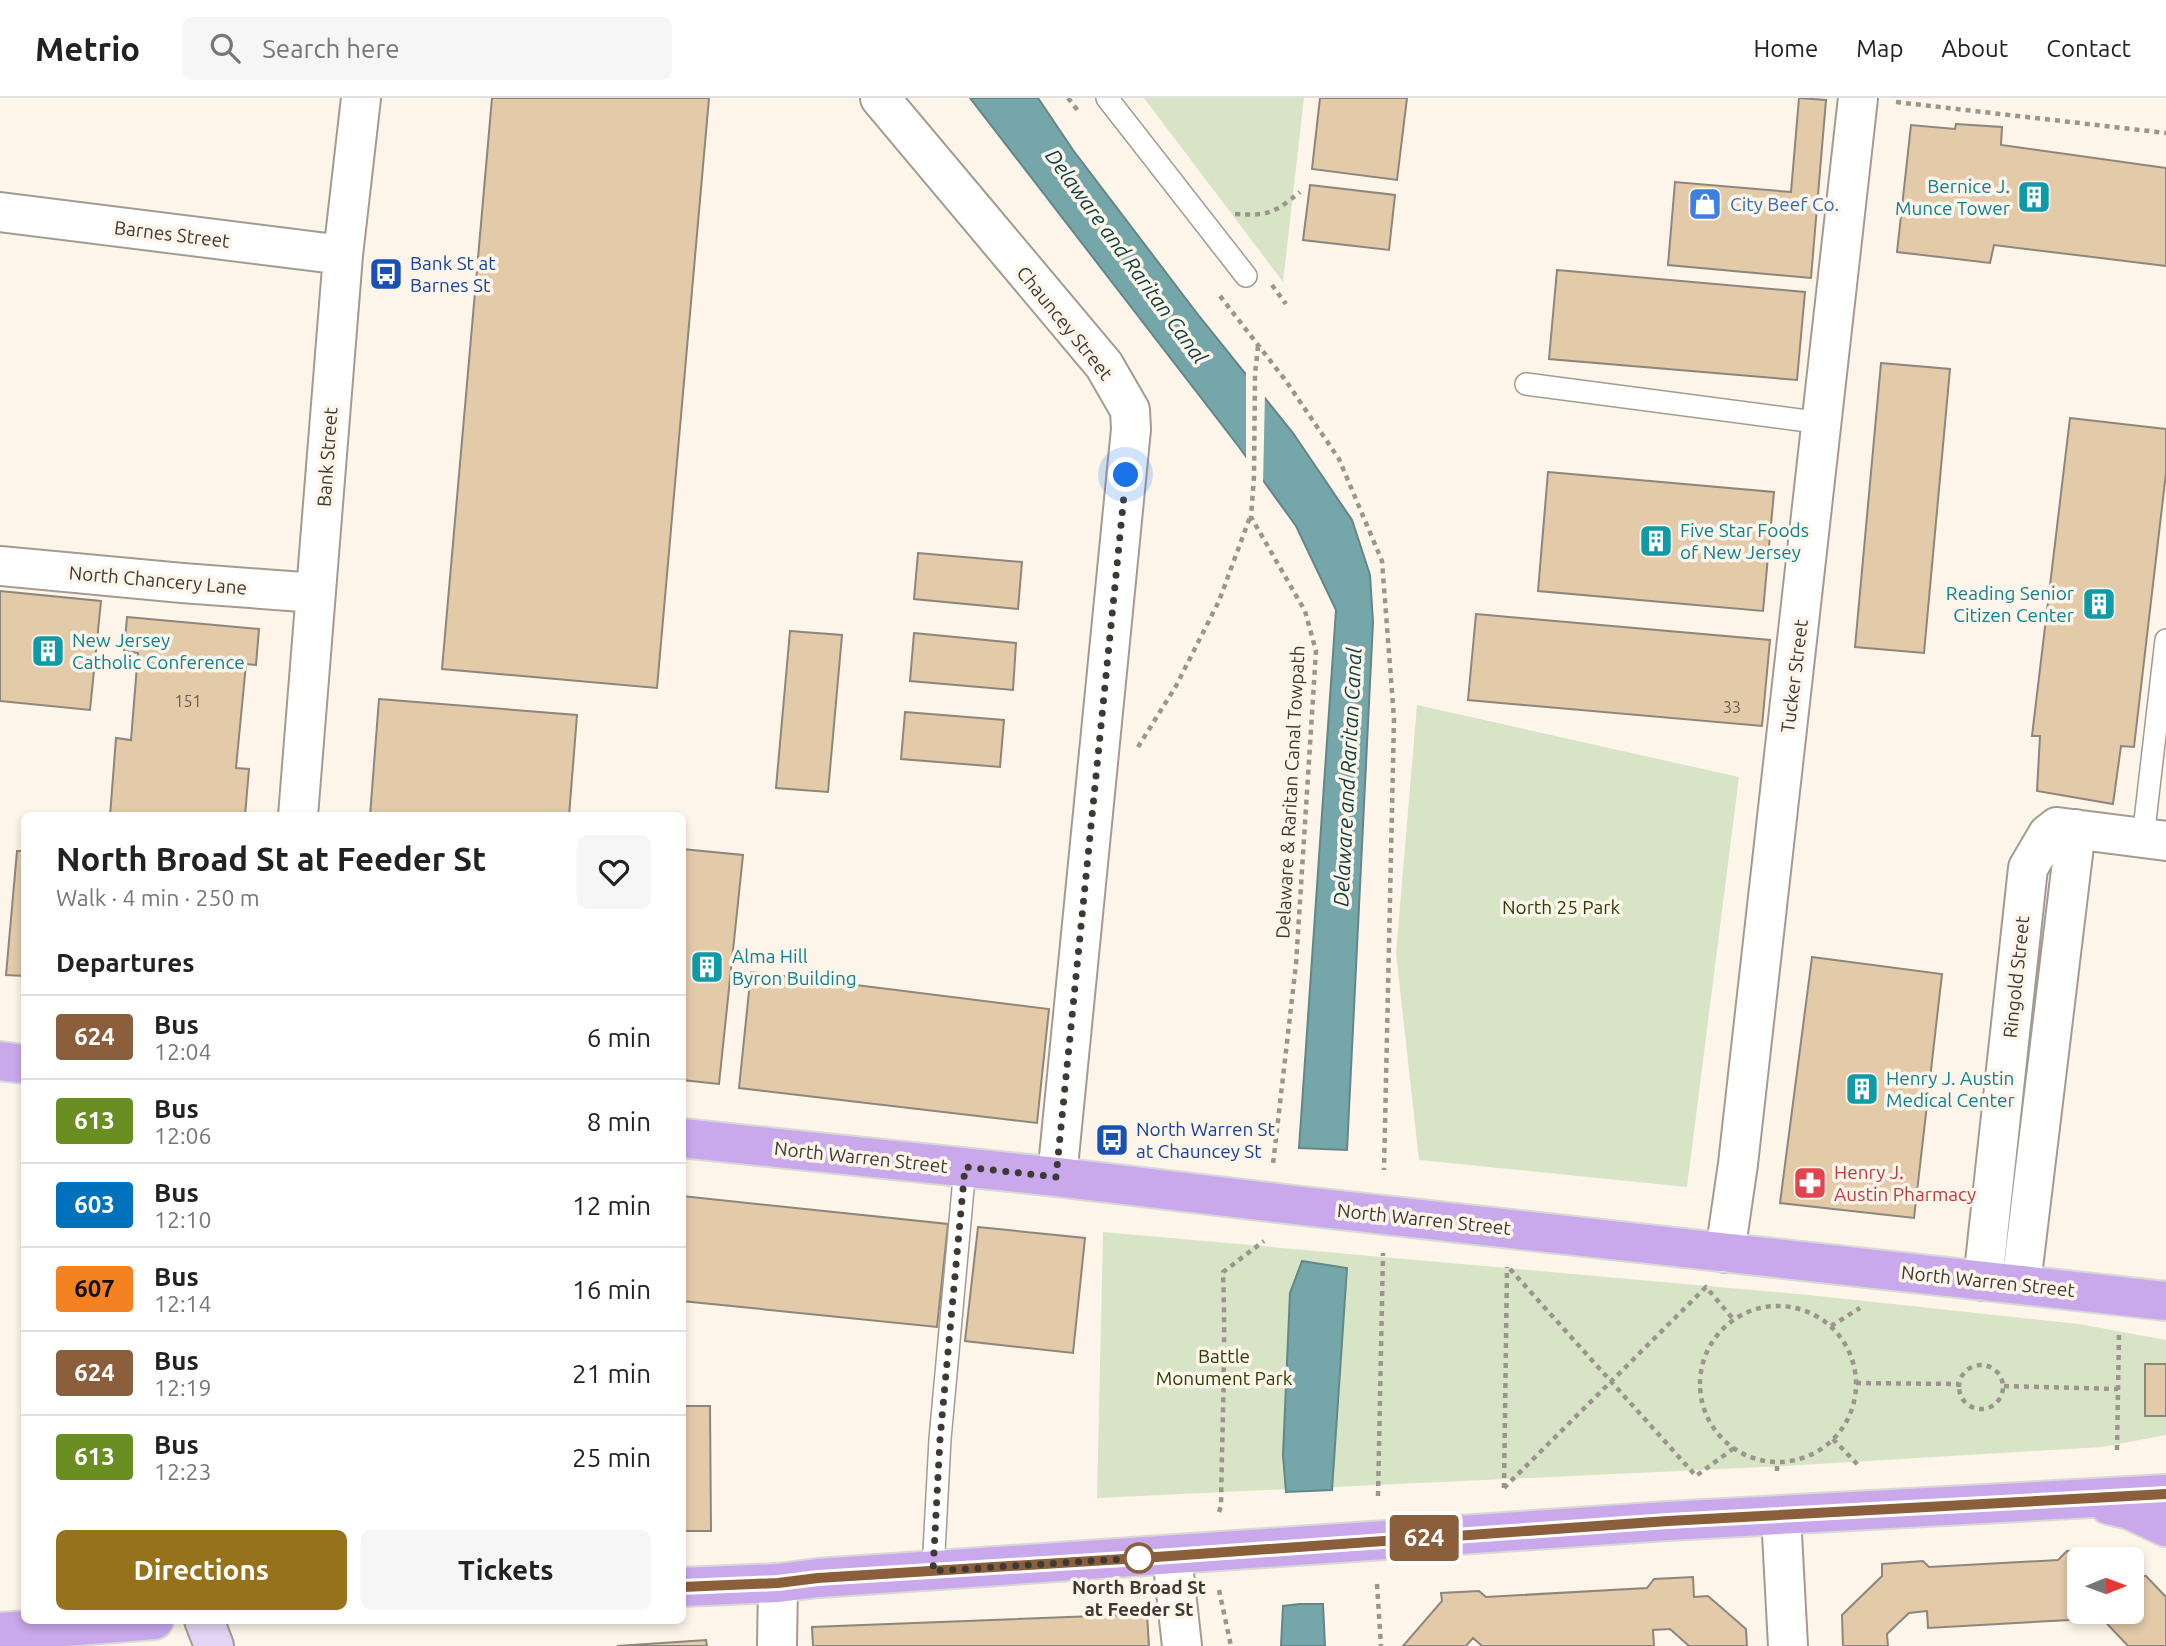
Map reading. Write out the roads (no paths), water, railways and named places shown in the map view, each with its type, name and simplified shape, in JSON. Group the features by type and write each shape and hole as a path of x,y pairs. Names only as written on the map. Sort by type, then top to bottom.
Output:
{"main road":[{"path":"0,1061 21,1064"},
{"name":"North Warren Street","path":"686,1139 965,1167 2166,1301"},
{"path":"686,1587 778,1583 1780,1515 2166,1494"},
{"path":"2083,1498 2130,1510 2166,1527"},
{"path":"0,1632 103,1624"}],"street":[{"name":"Bank Street","path":"298,812 343,255 360,98"},
{"name":"Chauncey Street","path":"880,98 1104,365 1130,410 1056,1177"},
{"name":"Tucker Street","path":"1726,1253 1823,423 1858,98"},
{"name":"Barnes Street","path":"0,212 343,255"},
{"name":"North Chancery Lane","path":"0,566 316,593"},
{"name":"Ringold Street","path":"1983,1281 2028,868 2048,834 2057,827 2155,839"},
{"path":"2021,1284 2076,829"},
{"path":"1780,1515 1788,1646"},
{"path":"1172,1556 1182,1646"},
{"path":"777,1646 778,1583"},
{"path":"206,1624 214,1646"}],"lane":[{"path":"1107,98 1246,276"},
{"path":"1526,384 1823,423"},
{"path":"2155,839 2166,639"},
{"path":"933,1571 940,1439 965,1167"}],"water":[{"name":"Delaware and Raritan Canal","path":"970,98 1038,98 1073,150 1199,316 1293,433 1352,520 1370,575 1373,622 1347,1150 1299,1148 1336,610 1296,526 1239,447"},
{"path":"1302,1261 1347,1268 1332,1490 1286,1492 1283,1455 1290,1293"},
{"path":"1323,1604 1325,1646 1281,1646 1283,1606"}],"place":[{"name":"Bernice J. Munce Tower","path":"2034,197"},
{"name":"City Beef Co.","path":"1705,204"},
{"name":"Bank St at Barnes St","path":"386,274"},
{"name":"Five Star Foods of New Jersey","path":"1656,541"},
{"name":"Reading Senior Citizen Center","path":"2099,604"},
{"name":"New Jersey Catholic Conference","path":"48,651"},
{"name":"Alma Hill Byron Building","path":"707,967"},
{"name":"Henry J. Austin Medical Center","path":"1862,1089"},
{"name":"North Warren St at Chauncey St","path":"1112,1140"},
{"name":"Henry J. Austin Pharmacy","path":"1810,1183"},
{"name":"North Broad St at Feeder St","path":"1139,1558"}],"park label":[{"name":"North 25 Park","path":"1561,907"},
{"name":"Battle Monument Park","path":"1224,1367"}]}
